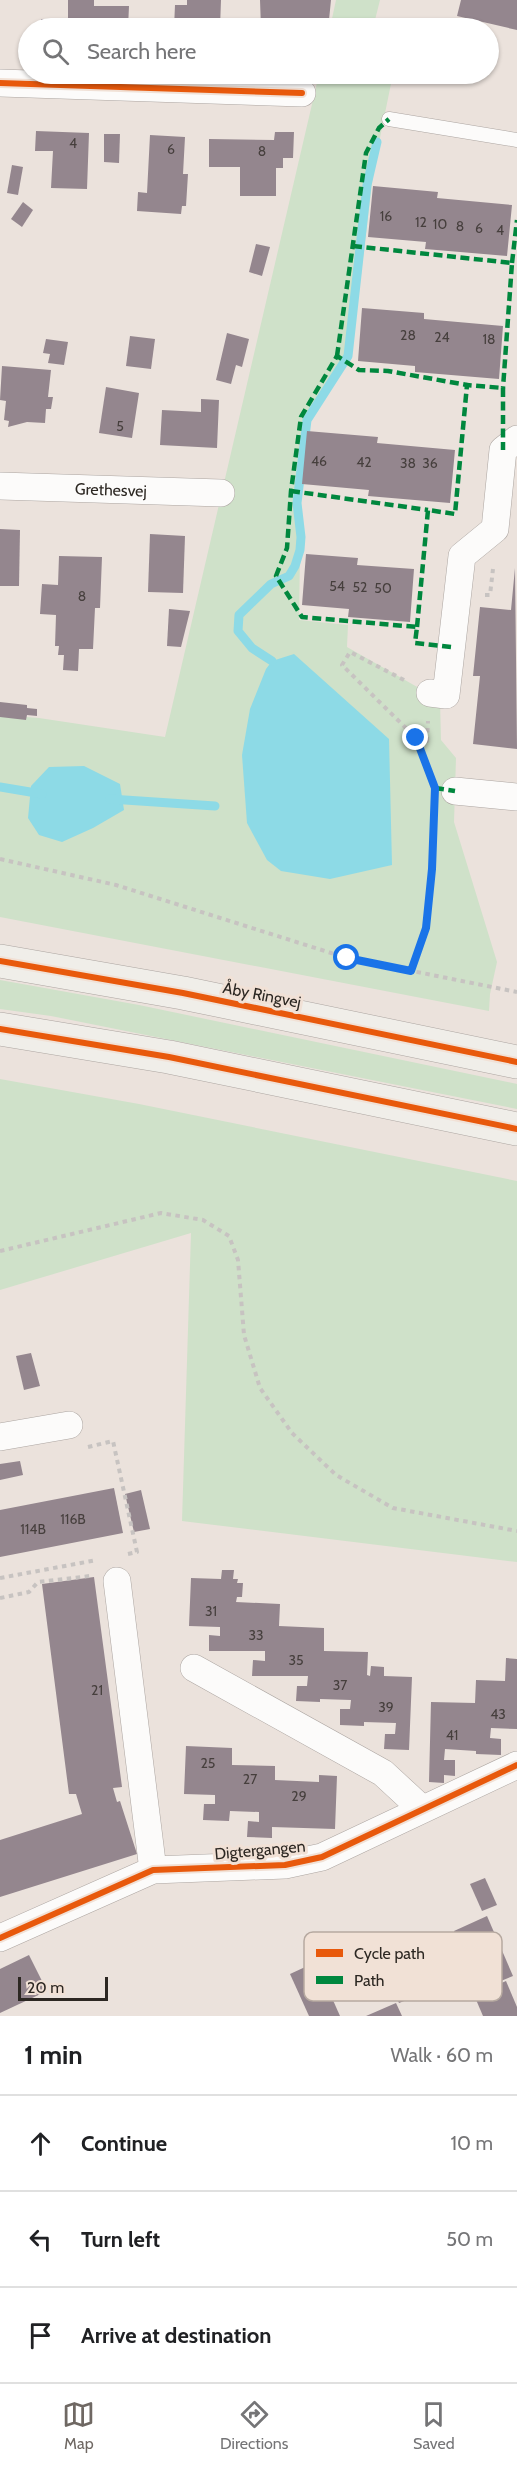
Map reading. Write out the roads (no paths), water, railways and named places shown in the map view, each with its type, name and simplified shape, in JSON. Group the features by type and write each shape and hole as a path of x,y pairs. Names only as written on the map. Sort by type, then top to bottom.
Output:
{"main road":[{"name":"Åby Ringvej","path":"0,961 194,995 517,1062"},
{"path":"0,1029 180,1059 517,1129"}],"street":[{"path":"0,83 18,84"},
{"path":"30,84 302,93"},
{"path":"429,693 446,695 462,556 495,529 503,450 517,439"},
{"name":"Grethesvej","path":"0,486 220,494"},
{"path":"445,795 517,796"},
{"path":"0,1437 69,1425"},
{"path":"110,1570 153,1870"},
{"path":"194,1668 383,1773 422,1809"},
{"name":"Digtergangen","path":"0,1938 153,1870 285,1865 322,1857 517,1765"}],"lane":[{"path":"389,119 517,140"}],"water":[{"path":"294,654 389,739 392,865 330,879 281,871 267,860 247,823 242,755 250,709 266,669 272,661"},
{"path":"84,766 120,784 124,810 62,842 39,835 28,818 31,786 49,767"}],"waterway":[{"path":"272,661 252,648 238,631 239,615 271,584 289,576 300,550 301,537 297,503 307,420 348,356 367,185 377,142"},
{"path":"0,787 42,794"},
{"path":"110,799 215,806"}]}
